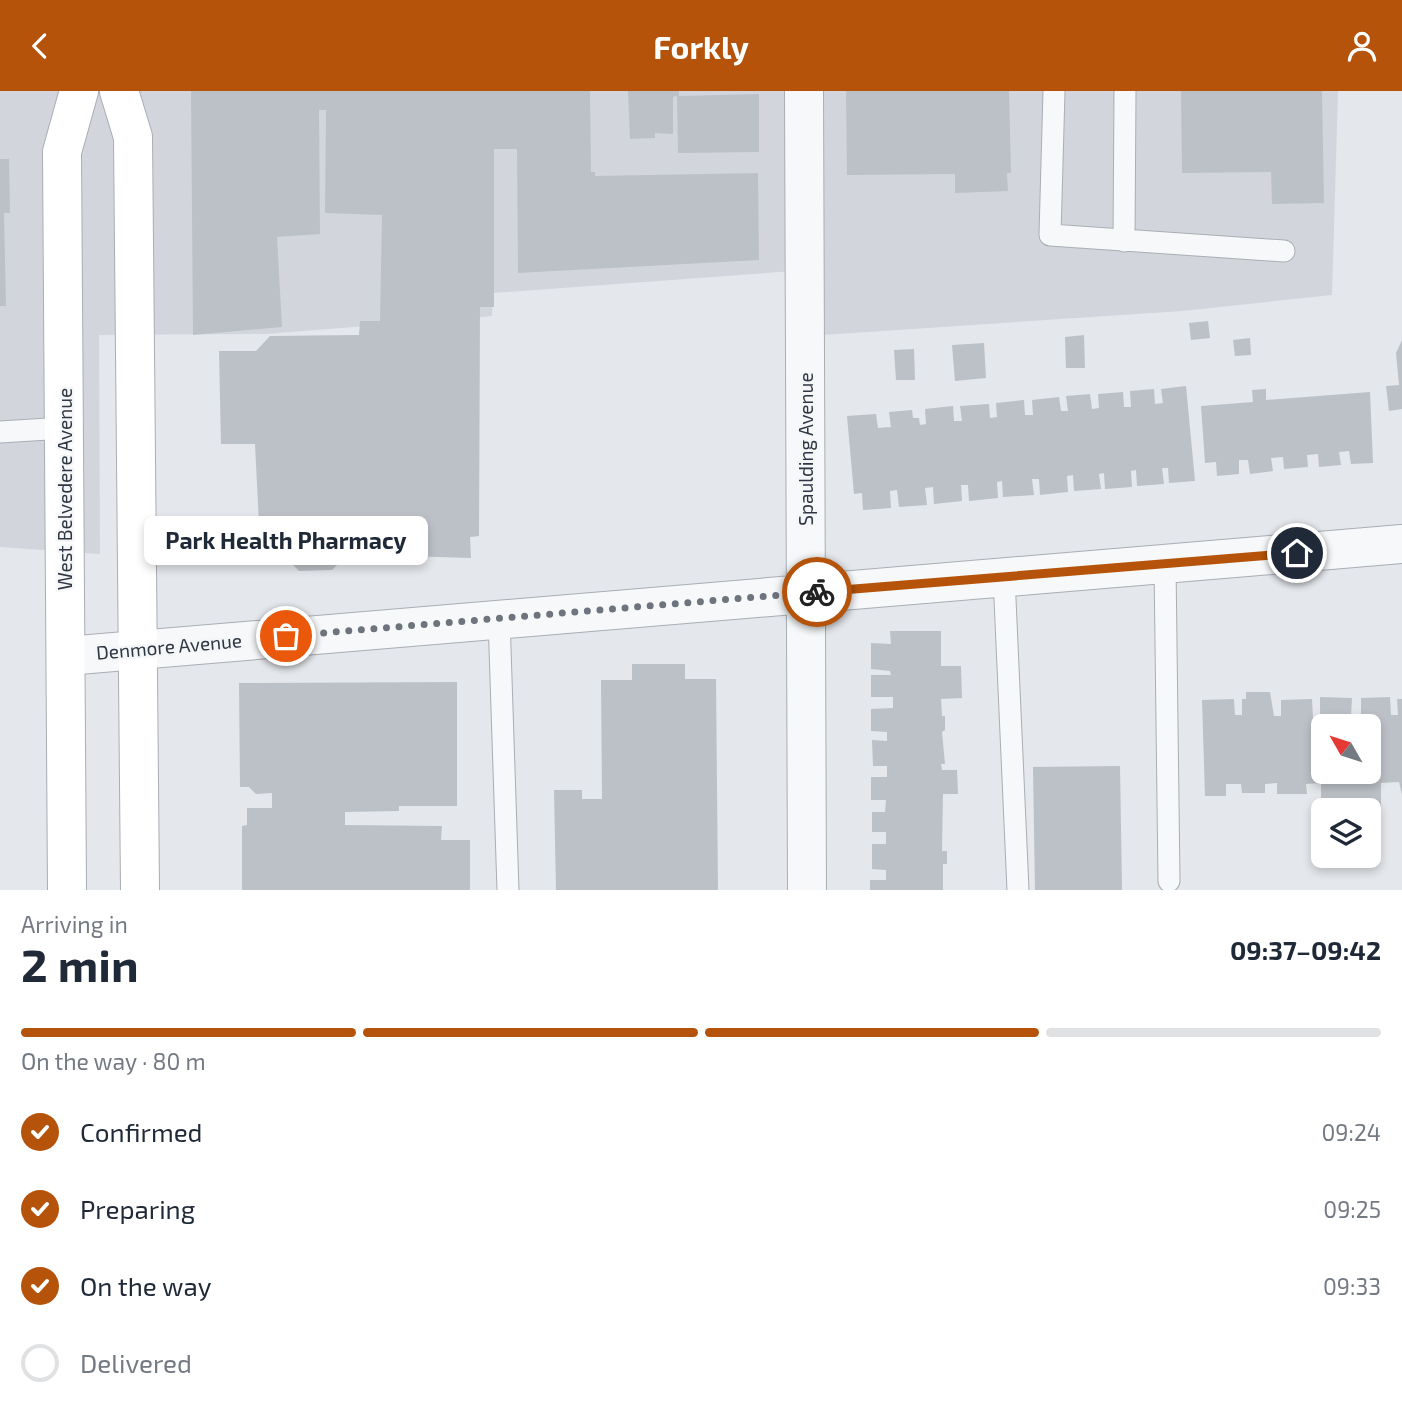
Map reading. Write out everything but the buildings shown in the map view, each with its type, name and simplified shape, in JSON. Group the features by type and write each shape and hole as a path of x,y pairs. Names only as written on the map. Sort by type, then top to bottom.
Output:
{"main road":[{"name":"West Belvedere Avenue","path":"67,890 62,152 79,91"},
{"path":"119,91 133,137 140,890"}],"street":[{"name":"Spaulding Avenue","path":"804,91 807,890"},
{"name":"Denmore Avenue","path":"66,656 1402,544"}],"lane":[{"path":"1054,91 1050,235 1284,251"},
{"path":"1124,240 1125,91"},
{"path":"0,432 64,428"},
{"path":"1165,563 1169,881"},
{"path":"1004,577 1018,890"},
{"path":"499,618 508,890"}],"shaded area":[{"path":"0,91 1338,91 1332,295 1182,311 808,336 808,270 493,293 492,316 266,334 99,335 100,554 0,547"}],"way so far":[{"path":"286,636 817,592"}],"place":[{"name":"Park Health Pharmacy","path":"286,636"}],"route":[{"path":"817,592 1297,553"}]}
